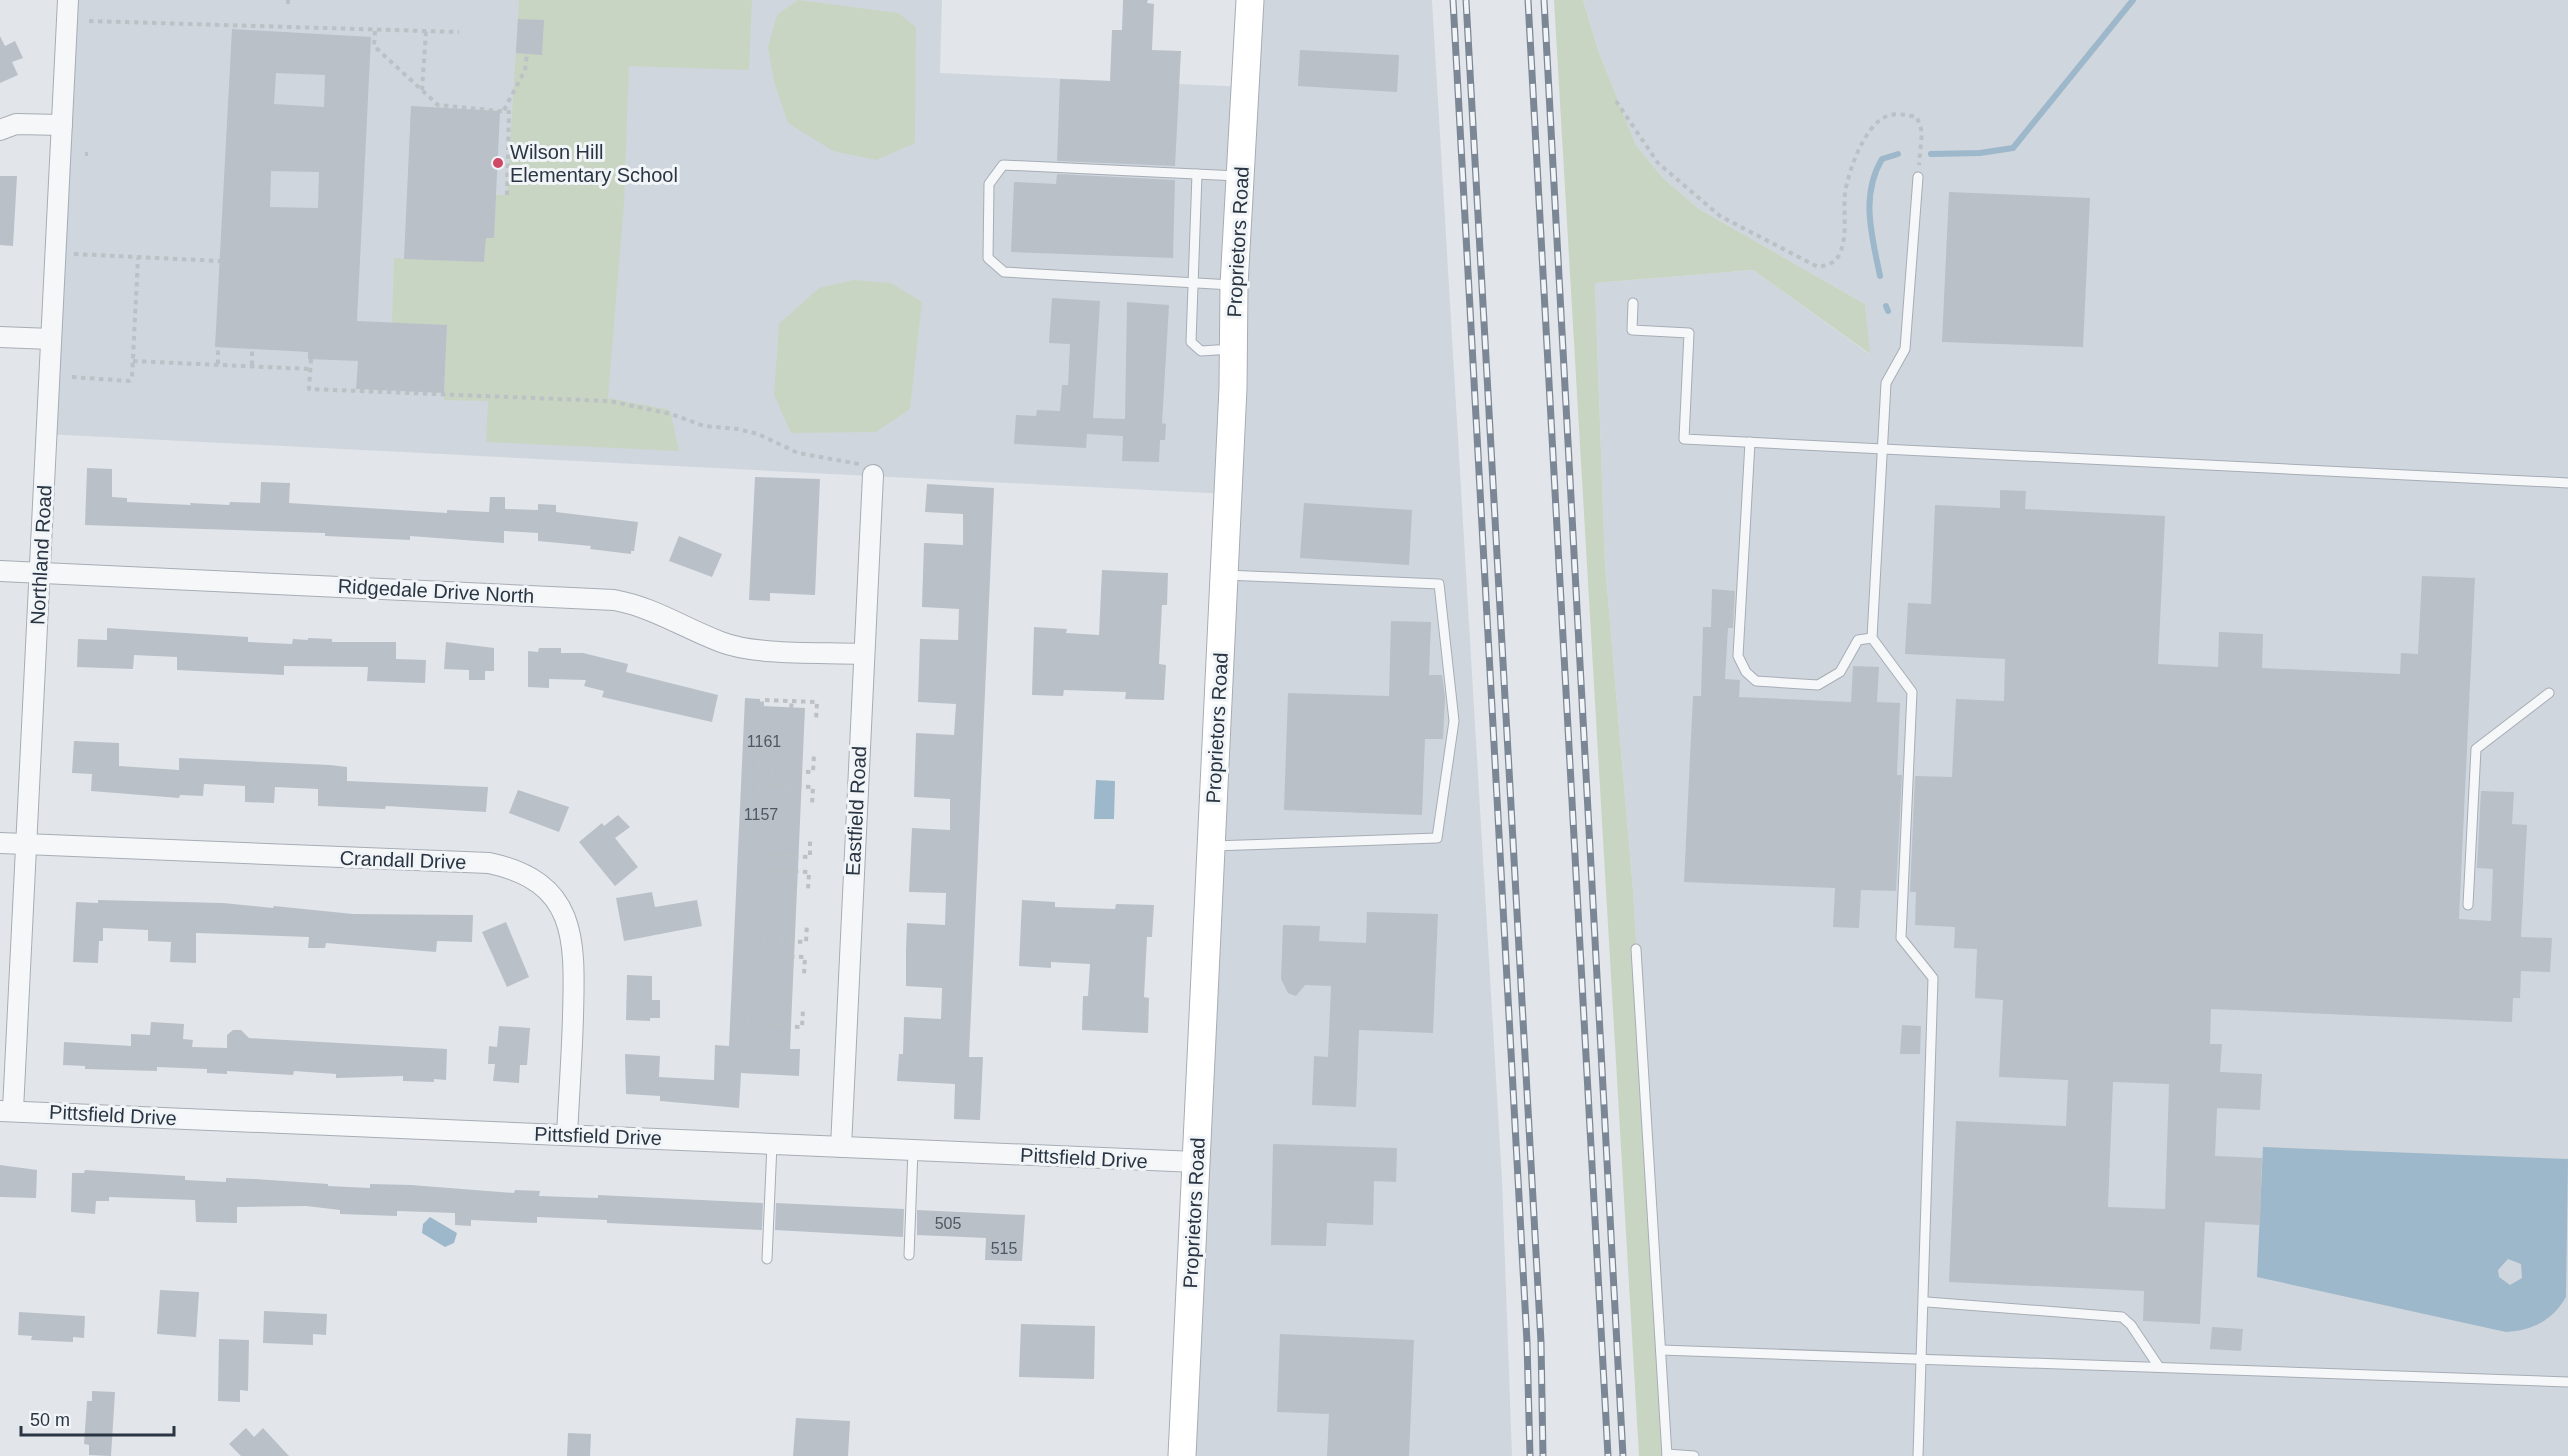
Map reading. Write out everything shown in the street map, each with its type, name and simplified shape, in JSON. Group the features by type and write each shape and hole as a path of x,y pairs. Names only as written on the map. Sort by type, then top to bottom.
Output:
{"street":[{"name":"Northland Road","path":"6,1111 26,843 68,0"},
{"name":"Proprietors Road","path":"1182,1456 1224,575 1234,285 1251,0"},
{"path":"0,130 16,123 62,125"},
{"path":"0,337 51,339"},
{"name":"Eastfield Road","path":"841,1147 873,475"},
{"name":"Ridgedale Drive North","path":"0,571 614,600 639,605 722,642 746,648 863,654"},
{"name":"Crandall Drive","path":"0,843 489,864 509,868 529,877 546,890 560,906 573,939 574,973 567,1135"},
{"name":"Pittsfield Drive","path":"6,1111 1196,1162"}],"lane":[{"path":"1234,285 1004,272 987,258 988,184 1003,165 1241,176"},
{"path":"1197,174 1191,342 1201,351 1233,349"},
{"path":"1918,177 1905,349 1886,383 1872,638 1912,692 1901,938 1933,978 1918,1456"},
{"path":"1633,303 1632,330 1689,333 1684,439 2568,483"},
{"path":"1750,442 1738,656 1746,672 1756,681 1818,685 1840,672 1858,640 1872,638"},
{"path":"1211,846 1437,838 1454,721 1439,584 1224,575"},
{"path":"2468,905 2476,749 2549,693"},
{"path":"1636,949 1667,1455 1694,1456"},
{"path":"767,1259 772,1144"},
{"path":"909,1255 913,1150"},
{"path":"1927,1302 2122,1317 2131,1325 2159,1367"},
{"path":"1661,1350 2568,1382"}],"path":[{"path":"89,21 287,26 375,32 459,32"},
{"path":"422,90 426,31"},
{"path":"375,32 374,46 438,105 509,112 507,196"},
{"path":"504,110 525,70 527,54"},
{"path":"1616,101 1658,163 1720,216 1818,267 1831,264 1840,254 1845,231 1845,192 1856,156 1868,134 1884,117 1903,114 1917,117 1922,132 1918,177"},
{"path":"80,254 220,261"},
{"path":"72,377 129,381 132,378 138,258"},
{"path":"218,347 218,364"},
{"path":"252,349 252,365"},
{"path":"311,359 309,389 609,401 649,409 704,426 738,429 758,434 798,453 873,468 873,475"},
{"path":"133,361 309,369"},
{"path":"762,706 762,700 817,702 816,720"},
{"path":"791,708 792,701"},
{"path":"759,763 759,770 813,772 814,754"},
{"path":"788,771 789,765"},
{"path":"758,791 758,785 813,787 812,805"},
{"path":"787,792 788,786"},
{"path":"756,849 755,855 810,857 810,839"},
{"path":"784,856 785,850"},
{"path":"754,876 754,870 809,872 808,890"},
{"path":"784,871 784,877"},
{"path":"752,933 751,940 806,942 807,924"},
{"path":"781,934 781,941"},
{"path":"750,961 751,955 805,957 804,975"},
{"path":"780,956 780,962"},
{"path":"748,1018 748,1024 802,1027 803,1009"},
{"path":"777,1019 777,1026"}],"shaded area":[{"path":"68,0 942,0 940,73 1246,87 1251,0 1432,0 1502,1179 1512,1456 1182,1456 1227,494 46,434"},
{"path":"1583,0 2568,0 2568,1456 1667,1456 1633,890 1605,564 1595,283 1753,270 1869,354 1865,304 1699,209 1663,178 1636,145 1598,50"}],"green space":[{"path":"519,0 752,0 749,70 629,66 624,203 608,398 670,410 679,451 486,442 488,401 444,400 447,325 392,323 394,258 484,262 486,238 494,238 496,195 507,195"},
{"path":"798,0 898,13 916,27 915,143 876,160 833,151 788,123 774,82 768,47 777,15"},
{"path":"1554,0 1583,0 1598,50 1636,145 1663,178 1699,209 1865,304 1870,354 1753,270 1595,283 1605,564 1633,890 1667,1456 1639,1456"},
{"path":"854,280 891,283 922,302 910,409 876,432 791,433 774,395 779,324 819,288"}],"water":[{"path":"1096,780 1115,781 1114,819 1094,819"},
{"path":"2263,1147 2568,1159 2566,1297 2555,1312 2533,1327 2506,1332 2257,1277","holes":["2508,1259 2521,1264 2522,1278 2510,1285 2499,1277 2498,1270"]},
{"path":"430,1217 457,1233 454,1243 445,1247 422,1233 423,1224"}],"building":[{"path":"1123,0 1148,0 1147,3 1154,4 1152,50 1181,51 1175,166 1057,161 1060,79 1110,81 1112,30 1122,30"},
{"path":"518,19 544,20 542,55 516,53"},
{"name":"Wilson Hill Elementary School","path":"232,29 371,37 357,321 447,325 444,393 356,389 358,361 308,359 308,352 215,347","holes":["276,73 325,75 324,107 274,104","271,171 319,172 318,208 270,207"]},
{"path":"0,36 5,46 15,41 23,58 12,62 18,75 0,83"},
{"path":"1300,50 1399,55 1397,92 1298,86"},
{"path":"411,106 500,111 494,238 486,238 484,262 404,259"},
{"path":"1057,174 1175,180 1173,258 1011,252 1014,182 1056,184"},
{"path":"0,176 17,176 13,246 0,245"},
{"path":"1949,192 2090,198 2083,347 1942,342"},
{"path":"1052,298 1100,301 1093,418 1125,419 1127,302 1169,305 1162,423 1166,424 1165,440 1160,440 1159,462 1122,461 1123,436 1087,434 1086,448 1014,444 1016,415 1036,416 1037,410 1060,411 1062,385 1068,385 1070,344 1049,343"},
{"path":"87,468 112,469 112,497 127,498 127,502 191,505 190,503 229,505 230,502 260,503 261,482 290,483 289,503 447,513 447,510 489,512 490,497 505,497 505,509 538,510 538,504 556,505 556,512 638,522 634,551 631,551 631,554 590,549 591,546 538,541 538,533 504,531 504,543 410,536 410,540 325,536 325,533 85,525"},
{"path":"755,477 820,479 815,595 770,593 770,601 749,600"},
{"path":"927,484 994,488 969,1057 983,1057 980,1120 954,1119 955,1084 897,1081 899,1054 903,1054 904,1017 941,1019 942,988 906,986 907,923 945,925 946,893 909,892 912,828 950,830 950,799 914,797 916,733 954,735 956,704 918,702 920,639 958,640 959,609 922,607 924,543 963,545 963,514 925,512"},
{"path":"2000,490 2026,491 2025,509 2165,516 2158,664 2218,667 2219,632 2263,634 2262,668 2400,674 2401,653 2418,654 2422,576 2475,578 2459,919 2491,921 2493,869 2477,868 2481,791 2514,792 2512,824 2527,825 2521,937 2552,938 2550,972 2521,971 2520,998 2513,998 2512,1022 2211,1009 2210,1044 2222,1044 2220,1072 2262,1074 2260,1110 2217,1108 2215,1156 2262,1158 2260,1225 2205,1222 2200,1324 2143,1321 2144,1291 1949,1282 1956,1121 2066,1126 2068,1080 1999,1077 2003,1000 1975,998 1977,949 1954,948 1955,927 1915,925 1916,892 1910,892 1915,776 1952,777 1956,699 2004,701 2005,659 1905,654 1908,603 1931,604 1935,505 2000,508","holes":["2113,1082 2169,1084 2165,1209 2108,1207"]},
{"path":"1304,503 1412,510 1409,565 1300,558"},
{"path":"679,536 722,554 712,577 669,561"},
{"path":"1102,570 1168,573 1167,605 1162,605 1159,664 1166,665 1164,700 1125,699 1126,692 1064,690 1063,696 1032,695 1034,627 1067,629 1066,633 1099,635"},
{"path":"1712,589 1735,591 1733,628 1728,628 1725,679 1740,680 1739,697 1851,702 1853,666 1879,667 1877,702 1900,703 1897,775 1902,775 1896,891 1861,890 1859,928 1833,927 1835,888 1684,882 1693,696 1701,696 1703,627 1711,627"},
{"path":"1391,621 1431,622 1429,675 1442,675 1445,697 1443,739 1425,739 1422,815 1284,810 1288,693 1389,696"},
{"path":"107,628 248,637 248,642 292,644 293,639 308,640 308,638 332,639 332,642 396,642 396,659 426,660 425,683 367,681 368,667 284,666 284,675 177,670 177,657 134,655 133,669 77,667 78,639 107,640"},
{"path":"446,642 494,648 494,671 485,671 485,680 469,680 469,670 444,669"},
{"path":"539,648 561,648 561,653 583,653 628,664 626,672 718,695 712,722 602,697 604,691 584,686 586,680 549,679 549,688 528,687 528,651 538,652"},
{"path":"745,698 760,699 760,706 805,708 790,1049 800,1049 799,1076 741,1073 739,1108 660,1101 660,1096 626,1094 625,1054 660,1056 659,1077 714,1080 715,1045 729,1046"},
{"path":"74,741 119,743 119,766 179,770 179,758 330,765 347,767 347,781 488,787 486,812 386,806 385,809 318,806 318,789 275,787 274,803 245,802 245,786 204,784 203,796 180,795 179,798 91,791 92,774 72,773"},
{"path":"518,790 569,807 559,832 509,813"},
{"path":"618,815 630,827 615,838 638,867 615,886 579,842 602,823 604,826"},
{"path":"652,892 655,907 697,900 702,926 624,941 616,898"},
{"path":"98,900 223,903 353,914 473,915 472,942 437,941 436,952 326,943 325,948 308,948 309,937 196,933 196,963 170,962 171,942 148,941 148,930 103,928 103,941 99,941 98,963 73,962 76,902 98,903"},
{"path":"1022,900 1055,902 1055,907 1115,909 1116,904 1154,905 1152,937 1147,937 1144,997 1149,998 1148,1033 1082,1030 1083,996 1088,996 1090,964 1051,962 1051,968 1019,966"},
{"path":"1367,912 1438,914 1433,1033 1359,1030 1356,1107 1312,1105 1314,1056 1328,1057 1331,986 1305,985 1296,996 1288,993 1281,979 1283,925 1320,926 1319,941 1366,943"},
{"path":"506,922 529,977 507,987 482,932"},
{"path":"627,975 652,976 652,1000 660,1000 660,1018 650,1018 650,1021 626,1020"},
{"path":"151,1022 184,1024 183,1039 193,1040 192,1047 227,1048 227,1035 233,1030 241,1030 249,1038 447,1049 446,1080 403,1081 403,1076 336,1078 336,1074 294,1071 293,1075 227,1071 227,1074 207,1073 207,1069 157,1067 157,1071 85,1069 85,1066 63,1065 64,1042 131,1046 131,1034 150,1035"},
{"path":"1902,1025 1921,1026 1920,1054 1900,1054"},
{"path":"499,1026 530,1028 527,1065 520,1065 519,1083 493,1081 495,1064 488,1064 489,1046 497,1047"},
{"path":"1273,1144 1397,1148 1396,1182 1374,1181 1373,1225 1327,1223 1326,1246 1271,1245"},
{"path":"0,1165 37,1170 36,1198 0,1197"},
{"path":"85,1170 185,1176 185,1180 226,1182 226,1178 370,1188 370,1184 411,1185 514,1193 515,1190 540,1191 539,1196 598,1198 598,1195 763,1203 762,1230 607,1223 607,1220 537,1217 537,1223 471,1220 471,1226 455,1225 455,1213 397,1211 397,1216 340,1214 340,1210 306,1206 237,1207 237,1223 196,1222 195,1200 109,1197 109,1201 96,1201 95,1214 71,1212 72,1173 84,1173"},
{"path":"776,1203 904,1209 903,1237 775,1230"},
{"path":"917,1210 1025,1215 1022,1261 985,1260 986,1238 917,1235"},
{"path":"160,1290 199,1292 196,1337 157,1334"},
{"path":"264,1311 327,1314 326,1335 313,1334 313,1345 263,1343"},
{"path":"19,1312 85,1316 84,1338 73,1337 73,1342 50,1341 31,1340 32,1336 18,1335"},
{"path":"1021,1324 1095,1326 1094,1379 1019,1377"},
{"path":"2212,1327 2243,1329 2241,1351 2210,1349"},
{"path":"1280,1334 1414,1340 1409,1456 1327,1456 1329,1414 1277,1412"},
{"path":"219,1339 249,1340 248,1391 240,1390 240,1402 218,1401"},
{"path":"92,1391 115,1392 111,1456 89,1455 89,1445 84,1444 87,1401 92,1401"},
{"path":"796,1418 850,1421 848,1456 793,1456"},
{"path":"246,1428 254,1437 263,1428 289,1456 241,1456 229,1444"},
{"path":"568,1433 591,1434 590,1456 567,1456"}],"waterway":[{"path":"1931,154 1980,153 2013,148 2133,0"},
{"path":"1880,276 1871,231 1871,187 1882,159 1898,154"},
{"path":"1886,306 1888,311"}],"railway":[{"path":"1453,0 1527,1342 1530,1456"},
{"path":"1466,0 1541,1342 1543,1456"},
{"path":"1528,0 1608,1456"},
{"path":"1544,0 1623,1456"}],"place":[{"name":"Wilson Hill Elementary School","path":"498,163"}]}
